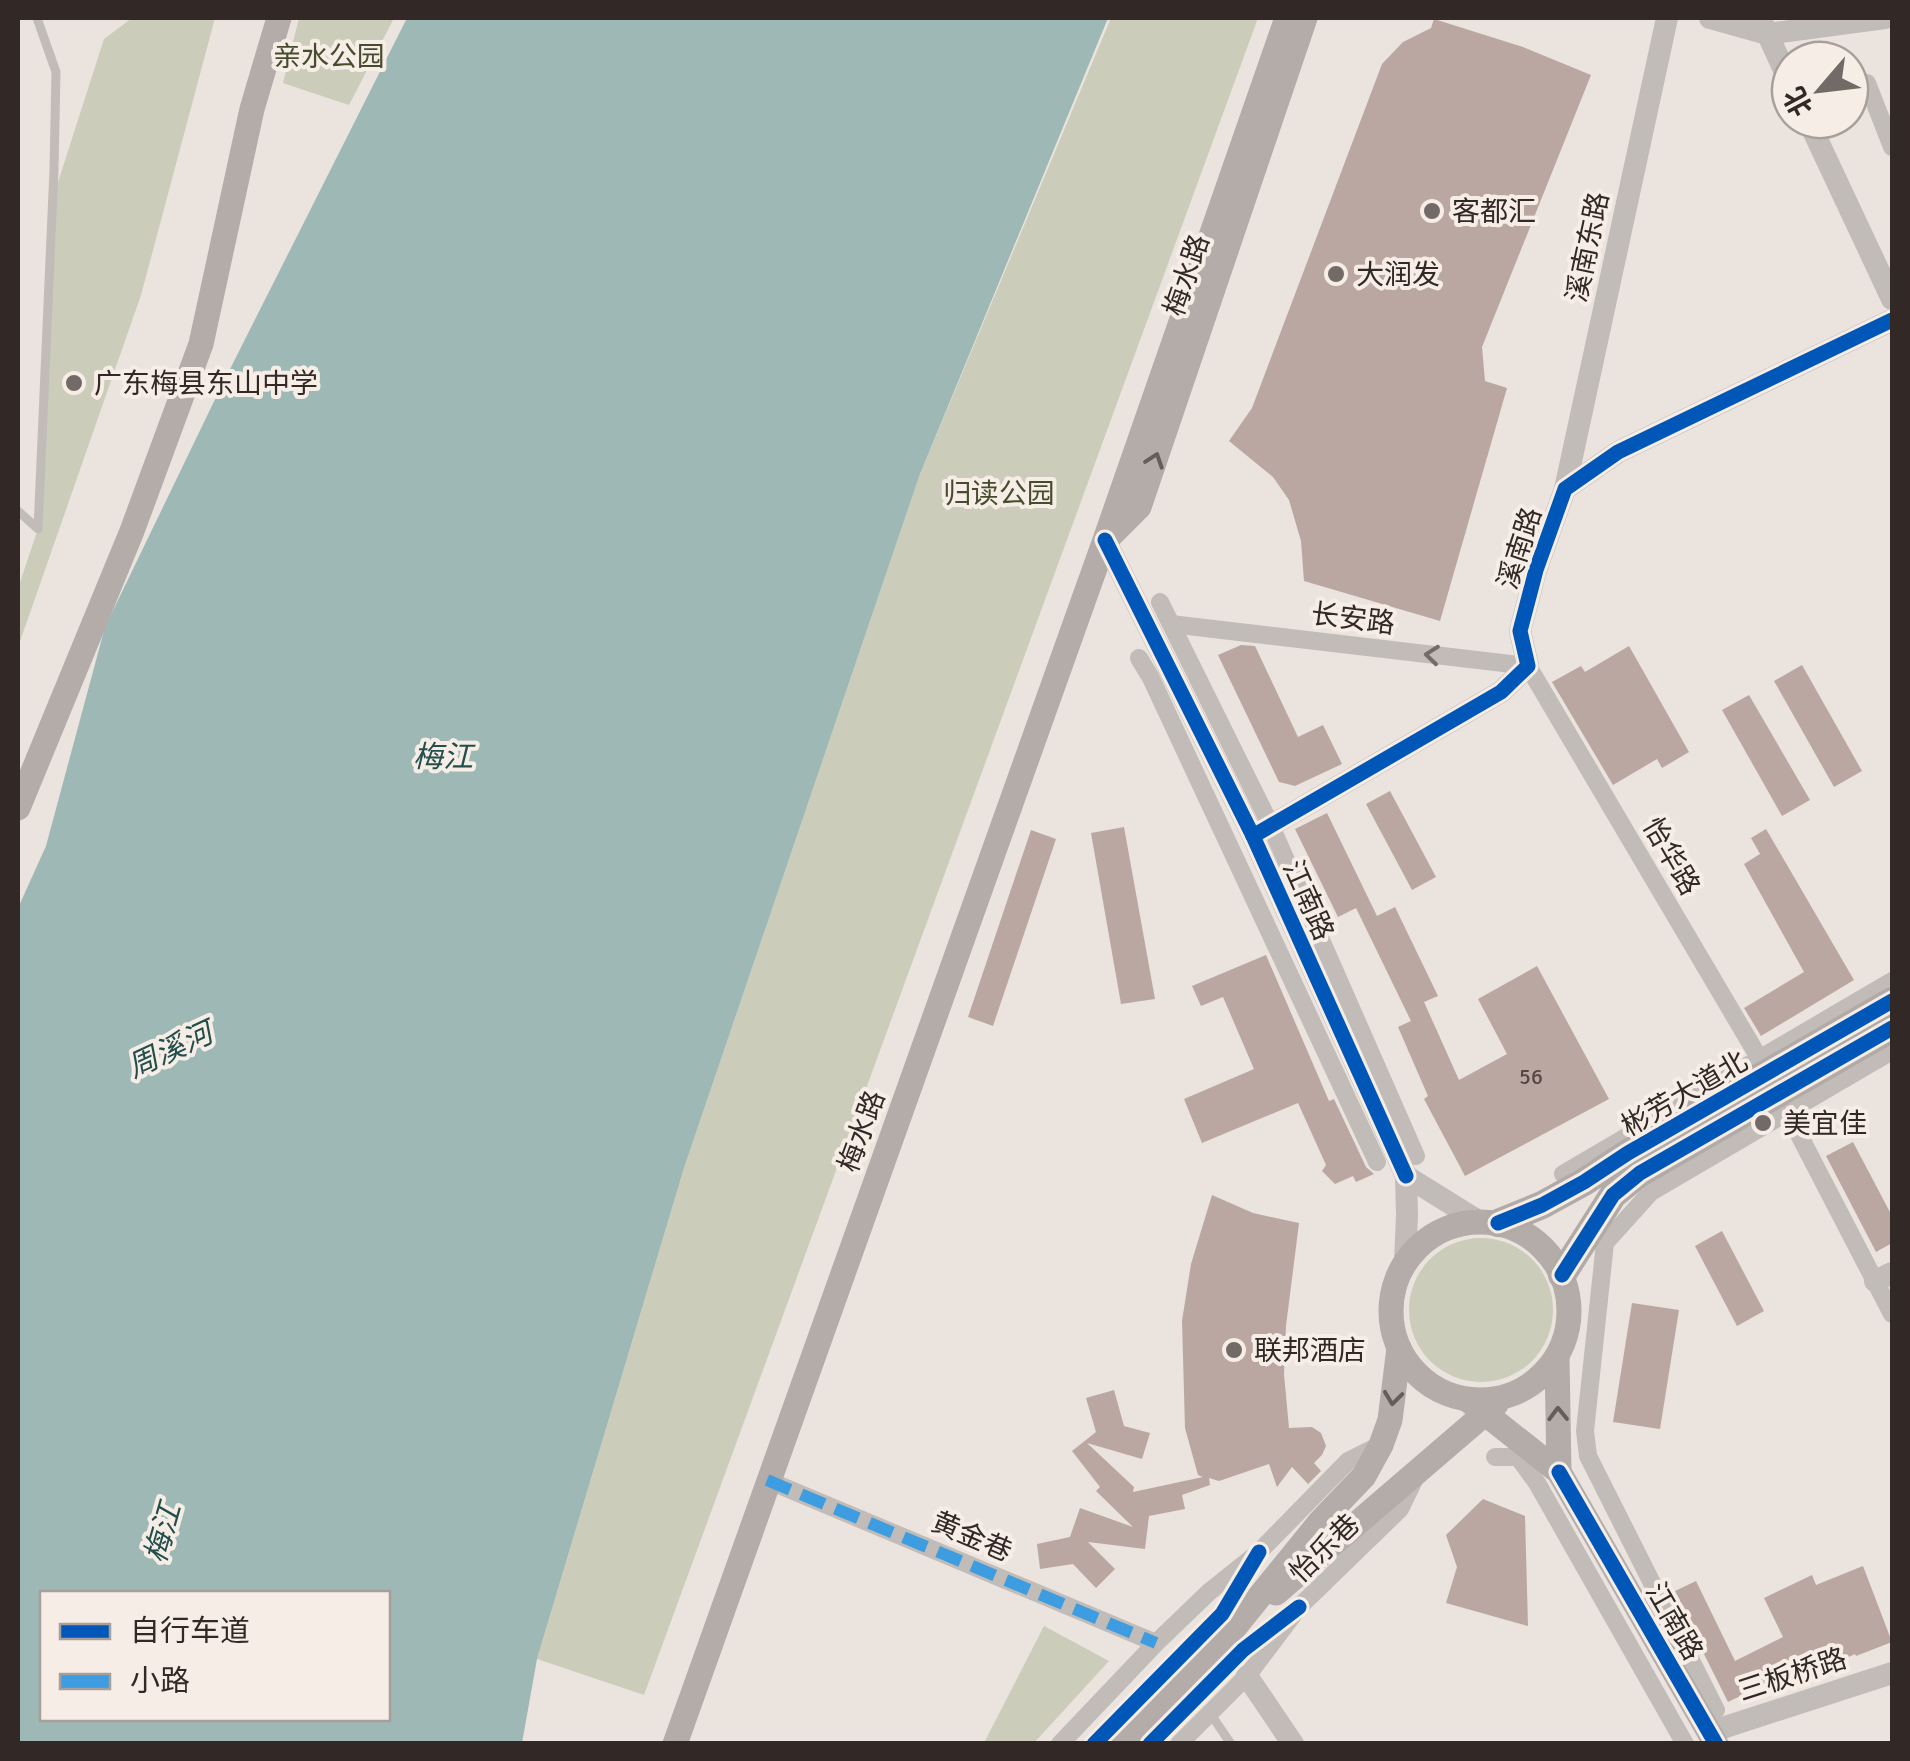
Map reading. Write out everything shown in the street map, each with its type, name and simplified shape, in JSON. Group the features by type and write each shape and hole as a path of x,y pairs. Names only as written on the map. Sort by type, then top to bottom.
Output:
{"main road":[{"path":"18,808 132,531 200,344 252,109 279,18"},
{"name":"梅水路","path":"674,1744 1105,540 1287,18"},
{"name":"梅水路","path":"1105,540 1139,507 1305,18"},
{"name":"彬芳大道北","path":"1562,1274 1613,1196 1640,1173 1892,1001"},
{"name":"彬芳大道北","path":"1489,1222 1542,1204 1628,1153 1892,1028"},
{"path":"1120,1744 1234,1628 1418,1473 1486,1404 1520,1392 1547,1371 1557,1357 1564,1342 1569,1308 1562,1274 1529,1236 1489,1222 1462,1223 1445,1229 1416,1249 1405,1263 1392,1296 1391,1314 1400,1348 1420,1378 1435,1388 1486,1404"},
{"path":"1234,1628 1320,1522 1364,1476 1390,1420 1400,1348"},
{"name":"江南路","path":"1557,1357 1559,1472"},
{"name":"江南路","path":"1486,1404 1559,1472 1714,1728"}],"street":[{"name":"溪南东路","path":"1566,489 1667,18"},
{"path":"1710,18 1763,26 1885,18"},
{"path":"1870,90 1892,147"},
{"path":"1817,140 1892,298"},
{"name":"溪南路","path":"1528,666 1520,631 1536,570 1566,489 1618,452 1892,320"},
{"name":"江南路","path":"1105,540 1262,831 1411,1166 1405,1263"},
{"path":"1160,602 1262,831 1501,692 1528,666"},
{"name":"长安路","path":"1171,624 1528,666"},
{"path":"1139,658 1378,1162"},
{"name":"怡华路","path":"1528,666 1884,1277 1892,1314"},
{"path":"1714,1728 1588,1456 1585,1431 1605,1243 1650,1192 1892,981"},
{"path":"1563,1174 1773,1085 1892,1052"},
{"path":"1411,1166 1489,1222"},
{"path":"1060,1744 1156,1643 1209,1592 1259,1552 1348,1461 1381,1445"},
{"path":"1496,1457 1518,1457 1537,1484 1685,1744"},
{"name":"怡乐巷","path":"1179,1744 1247,1676 1299,1607 1400,1509 1418,1473"},
{"name":"黄金巷","path":"768,1480 1156,1643"},
{"name":"三板桥路","path":"1714,1728 1892,1673"},
{"path":"1247,1676 1293,1744"}],"lane":[{"path":"18,512 38,529 56,72 37,18"},
{"path":"1210,1713 1232,1744"}],"green space":[{"path":"132,18 215,18 141,295 18,647 18,588 38,529 52,201 104,39"},
{"name":"亲水公园","path":"299,18 394,18 349,105 283,83"},
{"name":"归读公园","path":"1111,18 1258,18 644,1695 537,1659 684,1168 920,474"},
{"path":"1481,1238 1508,1244 1532,1259 1547,1283 1553,1310 1547,1337 1532,1361 1508,1376 1481,1382 1454,1376 1430,1361 1415,1337 1409,1310 1415,1283 1430,1259 1454,1244"},
{"path":"1044,1626 1109,1661 1034,1743 984,1743"}],"water":[{"name":"梅江","path":"407,18 1108,18 920,474 684,1168 537,1659 522,1743 18,1744 18,908 46,846 105,627"}],"building":[{"name":"客都汇","path":"1434,19 1523,47 1591,75 1482,347 1485,381 1507,388 1440,621 1304,581 1301,541 1289,500 1273,477 1229,441 1252,408 1382,64 1403,42 1431,28"},
{"path":"1241,645 1255,646 1298,737 1323,725 1342,764 1295,786 1279,782 1218,655"},
{"path":"1629,646 1689,752 1662,768 1657,759 1613,785 1552,682 1581,666 1585,672"},
{"path":"1802,665 1862,771 1834,787 1774,681"},
{"path":"1749,695 1810,800 1782,816 1722,710"},
{"path":"1390,791 1436,877 1412,890 1366,804"},
{"path":"1327,813 1377,916 1395,907 1438,996 1424,1002 1459,1080 1507,1054 1478,999 1537,966 1609,1099 1465,1176 1424,1099 1428,1096 1398,1027 1411,1021 1356,908 1338,917 1295,829"},
{"path":"1124,827 1155,999 1121,1004 1091,833"},
{"path":"1766,829 1854,980 1761,1036 1744,1008 1804,972 1744,864 1760,854 1751,838"},
{"path":"1031,830 1056,839 993,1026 968,1017"},
{"path":"1266,955 1329,1101 1334,1099 1366,1167 1374,1174 1356,1182 1353,1176 1335,1184 1322,1171 1326,1165 1298,1103 1202,1143 1184,1099 1254,1069 1223,997 1201,1006 1192,986"},
{"path":"1853,1142 1892,1216 1892,1243 1876,1252 1826,1156"},
{"name":"联邦酒店","path":"1212,1195 1253,1213 1299,1223 1284,1374 1289,1428 1312,1427 1321,1433 1326,1446 1314,1463 1321,1471 1308,1484 1292,1467 1277,1487 1269,1464 1219,1481 1209,1478 1210,1485 1182,1495 1185,1509 1149,1516 1145,1549 1088,1542 1115,1569 1096,1588 1073,1564 1040,1569 1037,1544 1070,1537 1080,1508 1133,1527 1096,1491 1100,1487 1072,1451 1096,1432 1086,1398 1114,1390 1124,1426 1150,1433 1142,1459 1087,1443 1134,1487 1133,1492 1203,1477 1198,1475 1185,1428 1182,1321 1191,1264"},
{"path":"1722,1231 1764,1311 1737,1326 1695,1246"},
{"path":"1632,1303 1679,1310 1660,1429 1613,1422"},
{"path":"1483,1499 1525,1516 1528,1626 1446,1603 1457,1567 1446,1535"},
{"path":"1863,1566 1892,1642 1855,1654 1803,1679 1798,1668 1728,1702 1673,1592 1696,1581 1735,1661 1783,1637 1764,1598 1812,1575 1816,1585"}],"marked path":[{"path":"767,1480 1156,1643"}],"cycle path":[{"path":"1253,836 1501,692 1528,666 1520,631 1536,570 1565,489 1618,452 1892,320"},
{"path":"1105,540 1253,836 1406,1176"},
{"path":"1498,1223 1584,1182 1892,1001"},
{"path":"1562,1275 1613,1195 1640,1173 1892,1028"},
{"path":"1559,1472 1716,1744"},
{"path":"1094,1744 1222,1614 1259,1552"},
{"path":"1150,1744 1243,1650 1299,1607"}],"place":[{"name":"客都汇","path":"1432,211"},
{"name":"大润发","path":"1336,274"},
{"name":"广东梅县东山中学","path":"74,383"},
{"name":"美宜佳","path":"1763,1123"},
{"name":"联邦酒店","path":"1234,1350"}],"water label":[{"name":"周溪河","path":"170,1050"}]}
